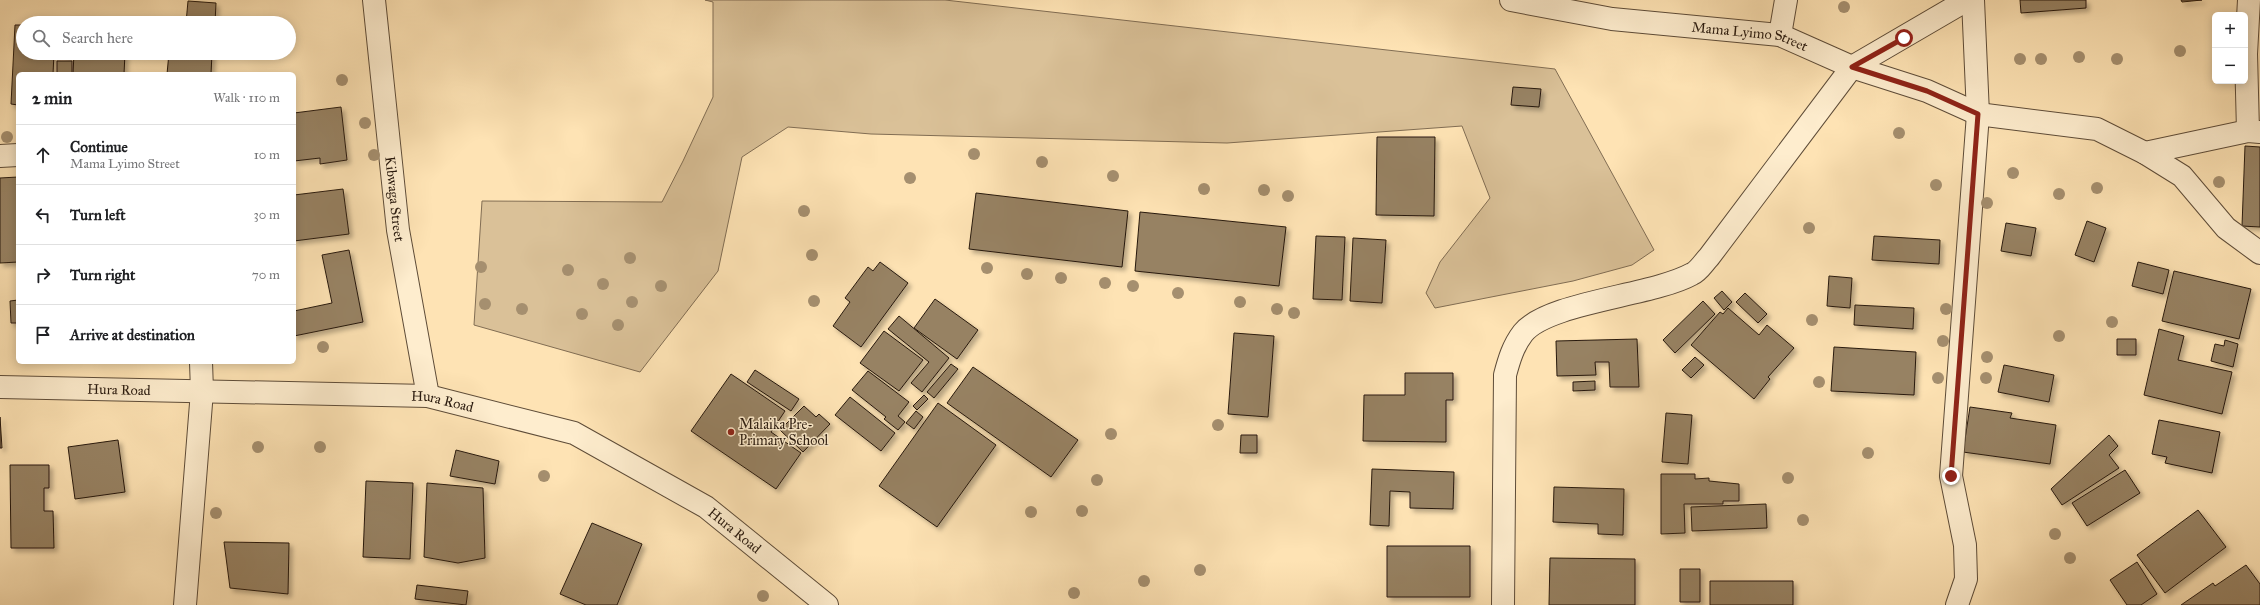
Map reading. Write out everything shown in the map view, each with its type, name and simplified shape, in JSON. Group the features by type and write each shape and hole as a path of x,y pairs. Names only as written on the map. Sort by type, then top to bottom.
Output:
{"street":[{"name":"Kibwaga Street","path":"374,0 398,230 428,396"},
{"name":"Mama Lyimo Street","path":"1511,0 1612,19 1780,35 1852,67 1927,91 1978,114 2096,129 2145,153 2182,176 2226,228 2260,253"},
{"path":"1780,35 1786,0"},
{"path":"1503,605 1505,375 1511,352 1523,332 1549,315 1666,285 1693,274 1710,257 1852,67 1967,0"},
{"path":"1957,605 1966,580 1965,545 1951,476 1978,114 1973,0"},
{"path":"2145,153 2254,132 2246,54 2249,0"},
{"path":"0,156 16,155"},
{"path":"186,605 202,391 201,364"},
{"name":"Hura Road","path":"0,387 428,396 574,433 706,507 828,605"}],"shaded area":[{"path":"705,0 945,0 1555,69 1654,250 1632,265 1573,281 1435,308 1426,293 1440,262 1490,198 1462,126 1227,143 871,134 788,127 742,157 718,271 640,372 474,325 482,201 662,202 713,97 713,2"}],"building":[{"path":"2020,0 2086,0 2086,8 2021,13"},
{"path":"2181,0 2202,0 2182,2"},
{"path":"188,1 216,3 215,16 187,16"},
{"path":"16,25 16,60 54,60 53,72 16,72 16,105 11,104"},
{"path":"74,60 125,60 124,72 73,72"},
{"path":"168,60 212,60 211,72 167,72"},
{"path":"57,61 72,61 72,72 57,72"},
{"path":"1513,87 1541,89 1539,107 1511,105"},
{"path":"341,107 347,160 320,164 320,158 296,161 296,113"},
{"path":"1377,137 1435,137 1434,216 1376,215"},
{"path":"2245,146 2260,147 2260,227 2242,226"},
{"path":"16,177 16,262 0,263 0,178"},
{"path":"343,189 349,234 296,241 296,195"},
{"path":"976,193 1128,211 1122,267 969,249"},
{"path":"1140,212 1286,227 1279,286 1135,271"},
{"path":"2087,221 2106,228 2094,262 2075,255"},
{"path":"2006,223 2036,228 2031,256 2001,251"},
{"path":"1316,236 1345,237 1342,300 1313,299"},
{"path":"1874,236 1940,240 1939,264 1872,260"},
{"path":"1353,238 1386,240 1382,303 1350,301"},
{"path":"349,250 363,322 296,336 296,311 332,303 322,255"},
{"path":"880,262 908,283 861,347 833,326 850,302 845,298 868,267 873,271"},
{"path":"2138,262 2169,270 2163,294 2132,286"},
{"path":"2174,271 2251,289 2239,339 2162,321"},
{"path":"1829,276 1852,278 1850,308 1827,306"},
{"path":"1722,291 1732,302 1724,310 1714,298"},
{"path":"1745,293 1767,314 1758,323 1736,302"},
{"path":"935,299 978,330 957,359 914,328"},
{"path":"16,300 16,323 11,323 10,301"},
{"path":"1703,301 1715,314 1675,353 1663,340"},
{"path":"1855,305 1914,308 1913,329 1854,325"},
{"path":"1728,308 1759,335 1767,325 1794,348 1768,377 1770,379 1754,399 1691,345 1720,312 1723,314"},
{"path":"899,316 949,358 922,392 911,383 929,362 888,329"},
{"path":"2159,329 2184,336 2178,360 2232,372 2222,414 2144,395"},
{"path":"884,331 923,360 899,391 860,363"},
{"path":"1234,333 1274,336 1268,417 1228,414"},
{"path":"1637,339 1639,387 1610,387 1609,362 1595,362 1596,375 1557,376 1556,341"},
{"path":"2117,339 2136,339 2136,355 2117,355"},
{"path":"2225,340 2238,344 2233,367 2211,361 2215,344 2224,346"},
{"path":"1834,347 1916,352 1914,395 1831,391"},
{"path":"1695,357 1704,365 1691,378 1682,370"},
{"path":"951,364 958,369 934,398 927,392"},
{"path":"2004,365 2054,375 2049,402 1998,392"},
{"path":"973,367 1078,440 1051,477 947,403"},
{"path":"755,370 799,399 791,411 747,382"},
{"path":"868,371 909,402 898,416 905,422 898,430 884,419 886,417 852,390"},
{"path":"1405,373 1453,373 1453,400 1446,400 1446,442 1363,441 1364,395 1405,395"},
{"name":"Malaika Pre- Primary School","path":"731,374 785,411 771,432 801,453 776,489 691,431"},
{"path":"1595,381 1595,390 1573,391 1573,382"},
{"path":"924,395 928,399 917,410 913,406"},
{"path":"850,397 895,433 881,451 835,415"},
{"path":"938,403 996,445 937,527 879,486"},
{"path":"804,406 816,417 819,414 830,424 803,452 780,430"},
{"path":"1970,407 2012,413 2010,418 2056,425 2050,464 1963,452"},
{"path":"916,411 923,417 914,429 906,423"},
{"path":"1666,413 1692,415 1688,464 1662,462"},
{"path":"0,417 2,448 0,448"},
{"path":"2159,420 2220,432 2212,473 2165,463 2167,457 2152,454"},
{"path":"1241,435 1257,435 1257,453 1240,453"},
{"path":"2109,435 2118,446 2109,455 2119,468 2062,505 2051,489"},
{"path":"118,440 125,492 75,499 68,447"},
{"path":"456,450 499,461 495,484 450,476"},
{"path":"10,465 49,465 49,488 44,488 44,511 53,511 54,548 11,548"},
{"path":"1372,469 1454,472 1453,509 1410,508 1410,492 1390,491 1389,526 1370,525"},
{"path":"2125,470 2140,493 2087,526 2072,503"},
{"path":"1661,474 1695,474 1695,479 1709,478 1709,481 1739,484 1739,501 1723,501 1723,504 1684,504 1685,533 1661,534"},
{"path":"366,481 413,483 410,559 363,557"},
{"path":"427,483 483,488 485,558 458,563 424,557"},
{"path":"1554,487 1624,489 1623,535 1598,534 1598,524 1553,522"},
{"path":"1766,504 1767,528 1692,531 1691,507"},
{"path":"2198,510 2226,547 2165,593 2137,555"},
{"path":"592,523 642,544 617,605 586,605 560,594"},
{"path":"224,542 289,543 288,594 230,588"},
{"path":"1387,546 1470,546 1470,597 1387,597"},
{"path":"1550,558 1635,559 1635,605 1549,605"},
{"path":"2137,562 2157,594 2141,605 2127,605 2110,580"},
{"path":"2246,565 2260,584 2260,605 2181,605 2213,583 2215,586"},
{"path":"1680,569 1700,569 1700,602 1680,602"},
{"path":"1710,581 1793,581 1793,605 1710,605"},
{"path":"417,585 468,591 466,605 415,599"}],"place":[{"name":"Malaika Pre- Primary School","path":"731,432"}],"route":[{"path":"1904,38 1852,67 1899,84 1927,91 1978,114 1951,476"}]}
